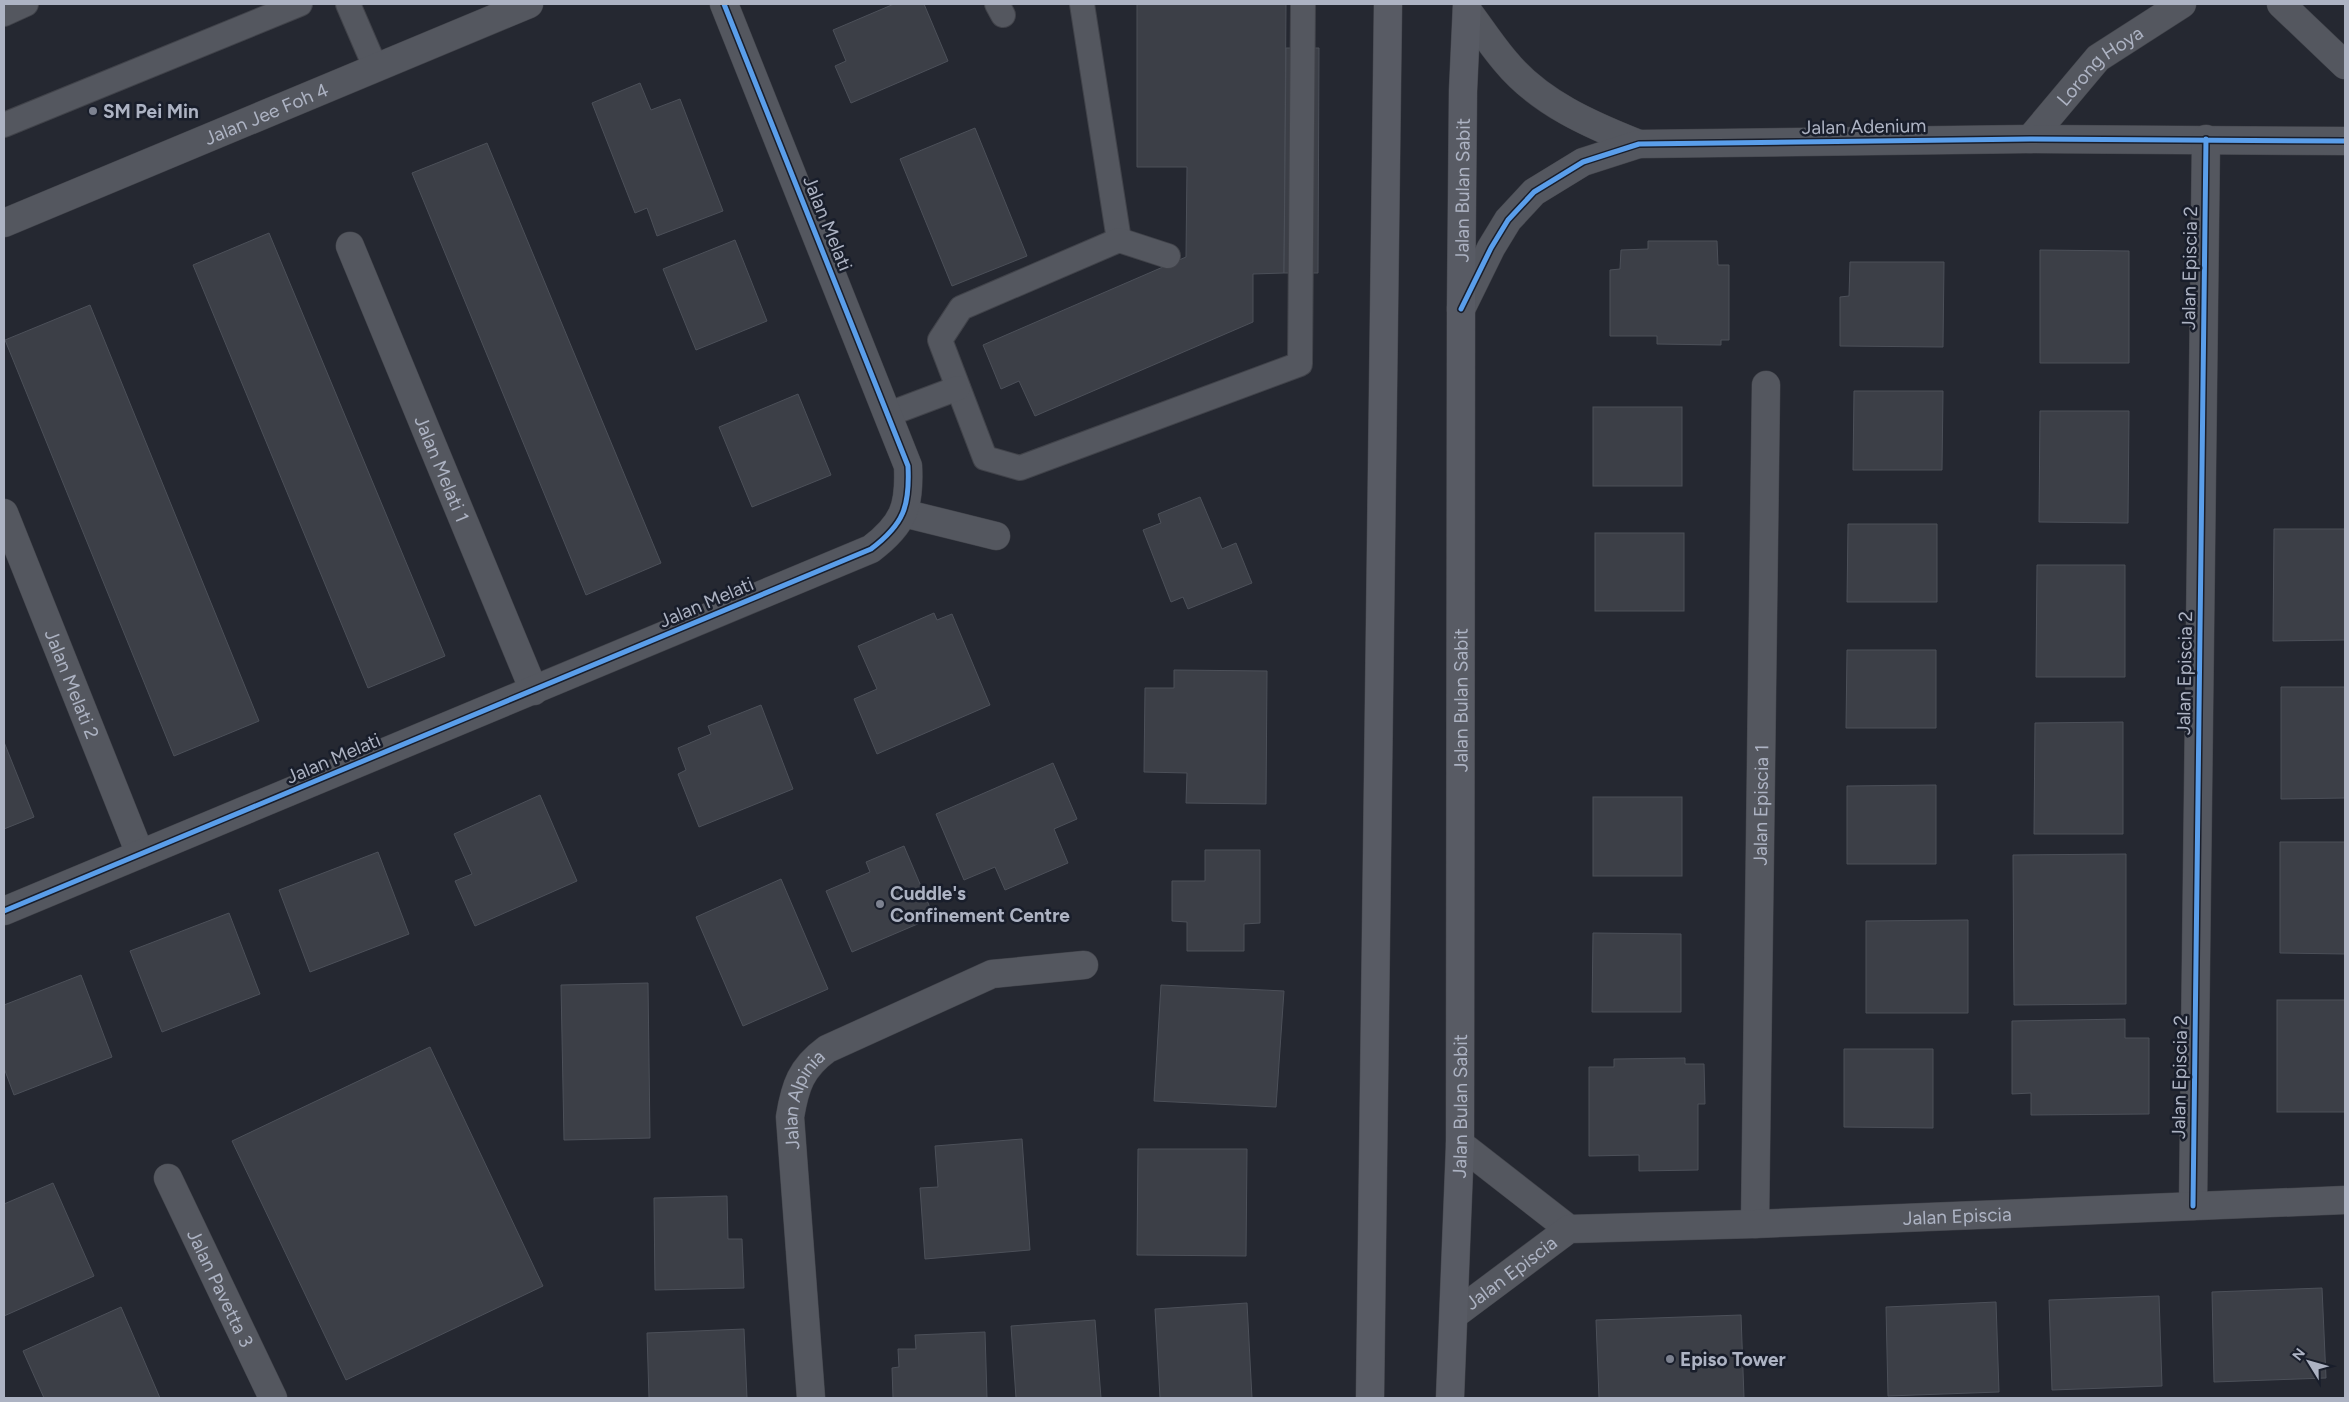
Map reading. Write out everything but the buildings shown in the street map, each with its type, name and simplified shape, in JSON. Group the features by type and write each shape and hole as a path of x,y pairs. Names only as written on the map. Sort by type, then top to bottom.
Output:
{"main road":[{"path":"1367,1390 1388,4"},
{"name":"Jalan Bulan Sabit","path":"1450,1398 1460,1144 1461,309 1463,91 1467,7"}],"street":[{"name":"Jalan Jee Foh 4","path":"4,223 529,4"},
{"name":"Jalan Melati","path":"4,911 871,549 890,534 903,513 909,491 908,466 889,414 724,4"},
{"name":"Lorong Hoya","path":"2030,139 2098,58 2182,4"},
{"path":"2281,4 2345,65"},
{"name":"Jalan Adenium","path":"1467,7 1507,64 1531,86 1560,107 1592,125 1639,144"},
{"name":"Jalan Adenium","path":"1461,309 1495,241 1508,220 1534,192 1583,162 1639,144 2030,139 2345,141"},
{"name":"Jalan Episcia 2","path":"2192,1206 2206,140"},
{"name":"Jalan Melati 1","path":"350,246 534,691"},
{"name":"Jalan Episcia 1","path":"1755,1224 1766,385"},
{"name":"Jalan Melati 2","path":"4,513 140,854"},
{"path":"903,513 996,536"},
{"name":"Jalan Alpinia","path":"811,1398 790,1117 793,1095 804,1070 827,1048 992,974 1084,965"},
{"name":"Jalan Episcia","path":"1460,1144 1569,1228"},
{"name":"Jalan Pavetta 3","path":"168,1178 273,1398"},
{"name":"Jalan Episcia","path":"1454,1315 1569,1228 1755,1224 2345,1200"}],"lane":[{"path":"4,14 26,4"},
{"path":"4,125 298,4"},
{"path":"348,4 376,69"},
{"path":"1082,4 1119,240"},
{"path":"1168,256 1119,240 961,308 940,340 985,458 1020,468 1300,364 1302,4"},
{"path":"889,414 958,388"}],"cycle path":[{"path":"4,911 871,549 891,531 903,513 906,503 908,466 724,4"},
{"path":"1461,309 1491,248 1508,220 1534,192 1583,162 1639,144 2030,139 2345,141"},
{"path":"2193,1206 2206,139"}],"place":[{"name":"SM Pei Min","path":"93,111"},
{"name":"Cuddle's Confinement Centre","path":"880,904"},
{"name":"Episo Tower","path":"1670,1359"}]}
